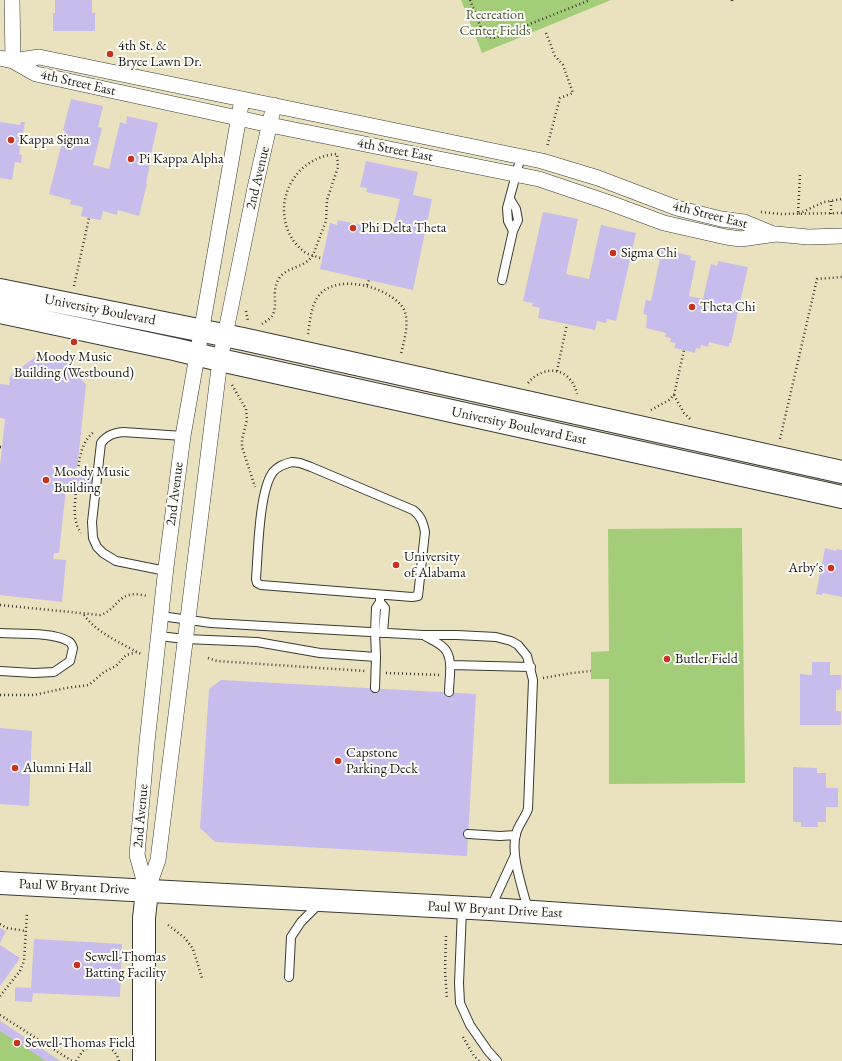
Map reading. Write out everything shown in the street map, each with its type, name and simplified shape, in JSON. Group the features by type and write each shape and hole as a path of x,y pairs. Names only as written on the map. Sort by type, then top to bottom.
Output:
{"main road":[{"name":"University Boulevard","path":"0,290 200,330"},
{"name":"University Boulevard","path":"0,312 197,354"},
{"name":"University Boulevard East","path":"200,330 842,472"},
{"name":"University Boulevard East","path":"197,354 842,497"},
{"name":"Paul W Bryant Drive","path":"0,883 147,891"},
{"name":"Paul W Bryant Drive East","path":"147,891 490,909 842,933"},
{"name":"2nd Avenue","path":"144,1061 144,918 147,891"}],"street":[{"path":"7,59 12,0"},
{"name":"4th Street East","path":"7,59 39,57 542,160 598,178 677,208 721,219 744,222 776,234"},
{"name":"4th Street East","path":"7,59 36,74 270,125 546,182 610,202 664,223 726,237 741,239 776,234 808,237 842,236"},
{"name":"2nd Avenue","path":"147,891 138,855 147,742 166,571 183,436 200,330 242,99"},
{"name":"2nd Avenue","path":"147,891 158,860 224,335 274,106"}],"lane":[{"path":"502,280 513,231 518,220 516,209 510,199 522,156"},
{"path":"166,571 116,561 103,553 97,546 93,538 92,522 101,443 105,438 111,435 123,432 183,436"},
{"path":"292,462 300,463 413,510 418,514 422,521 425,532 418,596 380,599 261,585 257,583 256,579 264,494 268,480 274,471 283,464 292,462"},
{"path":"375,688 376,608 380,599"},
{"path":"380,599 384,608 384,633"},
{"path":"161,616 211,623 422,635 488,637 511,641 518,645 527,656 533,680 528,809 516,835 515,855 528,912"},
{"path":"0,633 44,635 60,638 70,641 74,648 70,661 54,672 0,671"},
{"path":"422,635 440,644 446,650 450,660 449,692"},
{"path":"159,636 185,639 257,642 320,653 376,657"},
{"path":"450,665 530,667"},
{"path":"468,834 500,836 516,835"},
{"path":"490,909 515,855"},
{"path":"289,977 291,937 301,922 323,901"},
{"path":"462,908 459,983 460,1003 470,1025 488,1051 497,1061"}],"path":[{"path":"470,0 483,33 487,37 495,38 590,0"},
{"path":"546,34 554,56 563,65 573,93 560,98 546,150"},
{"path":"262,324 272,317 274,310 275,287 280,278 286,271 300,266 310,260 313,255 326,221 327,200 338,167 337,154 323,156 314,160 297,173 291,182 284,201 284,212 289,233 294,242 302,250 313,255 323,258"},
{"path":"800,174 798,214 824,202 842,199"},
{"path":"831,201 831,214"},
{"path":"74,286 89,218"},
{"path":"780,439 817,279 842,277"},
{"path":"367,285 369,280"},
{"path":"308,334 314,304 320,294 330,287 346,284 367,285 382,290 394,298 405,310 407,325 401,354"},
{"path":"557,371 567,324"},
{"path":"651,410 669,400 674,395 684,350"},
{"path":"528,383 532,378 544,371 557,371 563,373 572,382 577,394"},
{"path":"230,382 243,402 247,415 242,439 243,454 256,491 264,494"},
{"path":"674,395 684,413 690,419"},
{"path":"0,605 94,616 106,614 122,599 129,595 148,596"},
{"path":"84,614 88,621 98,629 141,654"},
{"path":"0,695 34,695 89,685 104,672 116,666 126,655 137,652"},
{"path":"208,658 217,661 449,676"},
{"path":"533,680 572,672 591,671"},
{"path":"0,996 20,971 24,961 27,913"},
{"path":"0,924 7,928 26,930"},
{"path":"168,925 185,938 194,949 202,978"},
{"path":"0,1015 72,1061"},
{"path":"76,1061 82,1051 92,1046 99,1045 106,1046 112,1050 117,1055 119,1061"}],"green space":[{"name":"Recreation Center Fields","path":"461,0 611,0 482,53"},
{"name":"Butler Field","path":"742,528 745,783 609,784 609,679 591,679 591,652 609,651 608,529"},
{"name":"Sewell-Thomas Field","path":"0,1021 60,1061 0,1061"}],"building":[{"path":"55,0 92,0 92,13 95,13 95,31 53,31"},
{"name":"Pi Kappa Alpha","path":"71,99 103,106 98,127 102,128 93,165 109,169 120,122 126,124 127,116 158,123 150,159 147,184 139,216 118,210 117,215 103,211 101,220 89,218 81,216 83,207 70,204 71,200 49,194 65,131 63,130"},
{"name":"Kappa Sigma","path":"0,122 20,125 21,122 25,122 19,154 22,155 21,163 15,162 12,180 0,178"},
{"name":"Phi Delta Theta","path":"366,161 418,172 413,195 432,199 413,290 320,269 330,223 337,225 338,220 392,232 400,199 366,192 367,188 360,187"},
{"name":"Sigma Chi","path":"543,212 578,219 566,274 589,279 601,225 636,233 616,321 607,319 606,323 597,321 595,330 538,318 540,308 532,306 533,303 523,301"},
{"name":"Theta Chi","path":"662,249 691,256 690,260 696,261 689,296 703,299 711,264 717,266 718,261 748,267 729,347 709,342 708,347 701,345 700,349 696,348 695,353 674,348 676,343 670,342 671,338 665,337 666,333 646,328 647,315 643,314 646,300 651,301"},
{"name":"Moody Music Building","path":"35,357 67,361 86,385 77,470 93,472 91,492 66,489 59,553 54,553 53,559 66,560 62,602 0,595 0,467 5,419 0,418 0,384 9,385 10,376"},
{"name":"Arby's","path":"825,548 836,551 837,549 842,550 842,597 823,593 822,595 816,594"},
{"path":"812,662 830,662 830,675 841,675 841,690 836,690 836,711 841,711 840,725 800,725 800,674 812,675"},
{"name":"Capstone Parking Deck","path":"221,680 476,694 467,856 215,842 200,828 209,689"},
{"name":"Alumni Hall","path":"0,728 32,731 29,806 0,804"},
{"path":"793,767 817,768 817,773 826,773 826,788 838,788 838,807 826,807 826,822 818,822 818,827 801,827 801,822 793,822"},
{"path":"0,928 6,931 0,943"},
{"name":"Sewell-Thomas Batting Facility","path":"34,939 122,944 120,997 33,993 32,1002 15,1001 15,987 31,988"},
{"path":"0,945 20,958 0,986"},
{"path":"0,1021 60,1061 46,1061 0,1031"}],"place":[{"name":"4th St. & Bryce Lawn Dr.","path":"110,54"},
{"name":"Kappa Sigma","path":"11,140"},
{"name":"Pi Kappa Alpha","path":"131,159"},
{"name":"Phi Delta Theta","path":"353,228"},
{"name":"Sigma Chi","path":"613,253"},
{"name":"Theta Chi","path":"692,307"},
{"name":"Moody Music Building (Westbound)","path":"74,342"},
{"name":"Moody Music Building","path":"46,480"},
{"name":"University of Alabama","path":"396,565"},
{"name":"Arby's","path":"831,568"},
{"name":"Butler Field","path":"667,659"},
{"name":"Capstone Parking Deck","path":"338,761"},
{"name":"Alumni Hall","path":"15,768"},
{"name":"Sewell-Thomas Batting Facility","path":"77,965"},
{"name":"Sewell-Thomas Field","path":"17,1043"}]}
